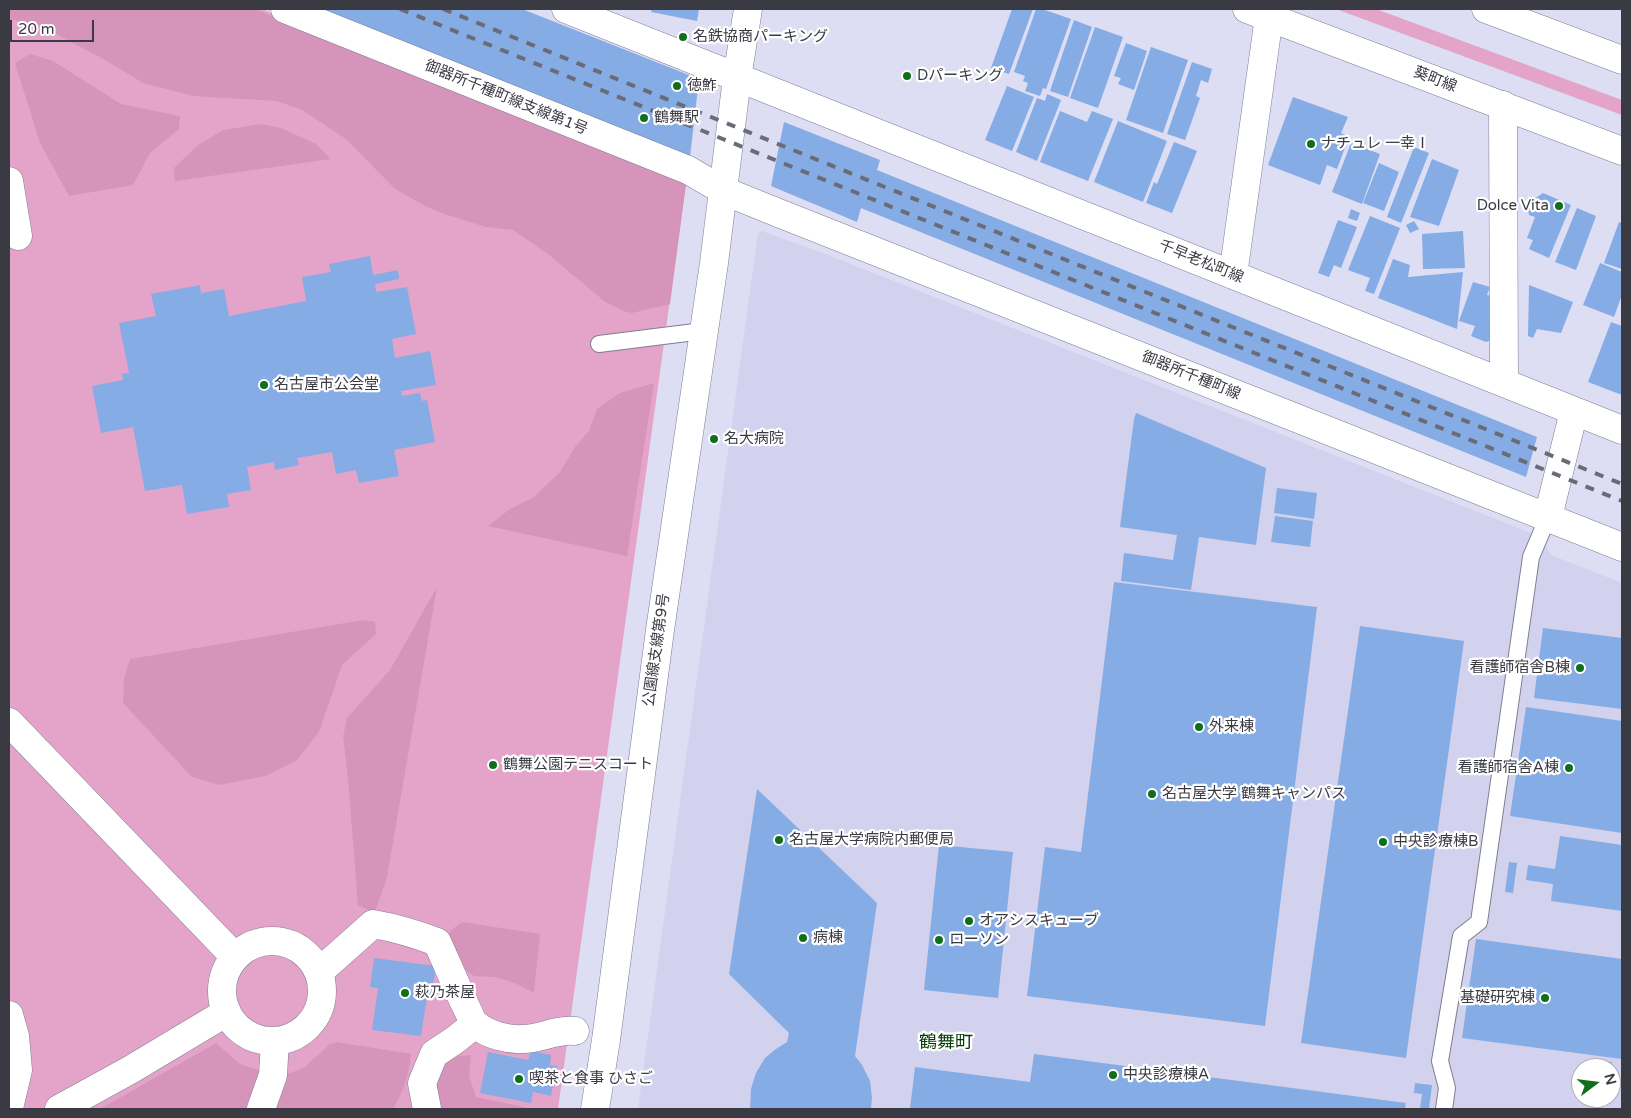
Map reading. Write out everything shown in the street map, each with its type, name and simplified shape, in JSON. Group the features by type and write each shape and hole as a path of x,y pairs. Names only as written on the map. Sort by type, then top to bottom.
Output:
{"street":[{"name":"御器所千種町線支線第1号","path":"285,9 688,170 724,191 760,205"},
{"name":"千早老松町線","path":"566,9 1622,430"},
{"name":"公園線支線第9号","path":"595,1109 606,1040 660,630 724,191 737,78 748,9"},
{"path":"1486,9 1622,60"},
{"path":"1234,275 1258,13"},
{"name":"葵町線","path":"1258,13 1622,151"},
{"path":"1503,105 1504,382"},
{"path":"9,181 18,236"},
{"name":"御器所千種町線","path":"760,205 1622,547"},
{"path":"1548,517 1574,411"},
{"path":"9,722 235,957"},
{"path":"319,972 373,924 415,934 437,942 475,1024 498,1037 524,1039 543,1034 569,1030 575,1031"},
{"path":"265,941 282,941 297,947 310,958 319,972 323,987 322,1004 315,1018 304,1030 290,1038 275,1041 260,1040 246,1034 235,1024 227,1012 222,998 222,983 227,969 235,957 249,946 265,941"},
{"path":"59,1109 130,1070 227,1012"},
{"path":"9,1016 16,1036 18,1070 9,1108"},
{"path":"427,1109 422,1083 434,1054 475,1024"},
{"path":"261,1109 273,1075 275,1041"}],"lane":[{"path":"599,344 704,331"},
{"path":"1444,1109 1447,1088 1440,1061 1461,936 1479,922 1531,557 1548,517"}],"shaded area":[{"path":"9,9 262,9 686,184 558,1109 9,1109"},
{"path":"9,9 255,9 686,184 670,304 632,313 623,311 604,301 548,254 513,230 486,227 447,215 427,207 395,189 346,139 302,110 277,101 193,96 143,83 105,60 41,26 9,19"},
{"path":"1336,9 1376,9 1622,100 1622,115"},
{"path":"30,54 53,61 121,104 180,116 179,129 150,153 133,185 69,196 40,143 15,63"},
{"path":"261,124 281,128 316,144 331,159 175,181 174,168 198,145 223,130"},
{"name":"名古屋大学 鶴舞キャンパス","path":"762,231 833,257 1541,537 1551,555 1622,583 1622,1109 638,1109 758,233"},
{"path":"654,383 627,556 488,526 510,509 534,497 560,472 575,447 589,431 597,409 620,393"},
{"path":"437,587 387,877 375,912 358,906 343,737 347,718 390,670"},
{"path":"363,620 375,622 376,634 342,665 319,732 296,761 265,776 219,785 192,777 123,703 124,679 130,659"},
{"path":"462,922 540,934 534,993 515,983 495,977 474,976 457,964 450,948 449,932"},
{"path":"337,1042 411,1054 405,1082 393,1109 274,1109 281,1077 305,1067 330,1044"},
{"path":"216,1043 240,1064 267,1073 251,1109 100,1109"},
{"path":"471,1055 469,1076 476,1097 533,1109 433,1109 438,1065 456,1056"}],"building":[{"name":"鶴舞駅","path":"323,9 522,9 699,79 690,157"},
{"path":"652,9 699,9 697,21 651,12"},
{"path":"1012,9 1033,9 1009,74 991,68"},
{"path":"1036,9 1042,9 1071,19 1046,89 1043,88 1040,96 1025,91 1028,83 1023,81 1025,76 1014,72"},
{"path":"1074,20 1092,27 1068,97 1050,91"},
{"path":"1095,27 1123,37 1098,108 1070,98"},
{"path":"1126,43 1147,51 1134,90 1118,84 1121,78 1114,76"},
{"path":"1151,47 1188,60 1163,133 1126,120"},
{"path":"1192,62 1212,69 1208,83 1201,80 1196,96 1200,98 1185,140 1167,134"},
{"path":"1007,86 1034,97 1012,151 985,140"},
{"path":"1047,94 1061,100 1037,161 1016,152 1037,98 1045,101"},
{"name":"ナチュレ 一幸Ⅰ","path":"1293,97 1348,117 1341,133 1349,137 1337,169 1327,165 1320,185 1268,165"},
{"path":"1060,111 1087,122 1092,111 1113,119 1088,181 1040,162"},
{"path":"1118,121 1167,141 1143,202 1094,182"},
{"path":"784,122 880,160 877,170 1537,437 1526,477 861,208 857,222 771,186"},
{"path":"1174,142 1197,151 1172,213 1146,203 1154,182 1157,184"},
{"path":"1351,143 1380,154 1362,204 1332,192"},
{"path":"1414,147 1429,153 1401,223 1387,217"},
{"path":"1432,159 1459,170 1439,226 1410,217"},
{"path":"1379,163 1399,172 1384,211 1363,203"},
{"path":"1543,193 1571,205 1549,258 1529,249 1533,240 1527,238 1535,217 1529,215 1527,204"},
{"path":"1577,208 1596,216 1576,270 1555,262"},
{"path":"1351,209 1360,213 1357,221 1348,218"},
{"path":"1370,216 1400,228 1374,294 1365,291 1370,278 1348,270"},
{"path":"1338,220 1357,227 1341,268 1334,265 1329,277 1318,273"},
{"path":"1414,221 1419,229 1410,233 1406,225"},
{"path":"1619,222 1622,223 1622,269 1604,263"},
{"path":"1463,231 1465,268 1423,269 1422,234"},
{"name":"名古屋市公会堂","path":"370,256 373,275 398,270 399,279 375,284 376,292 407,287 416,334 392,339 395,358 430,351 436,385 401,391 402,396 420,393 422,401 427,400 435,442 394,450 399,476 359,483 356,470 336,474 332,452 297,458 299,465 275,470 274,462 247,467 251,490 227,494 229,507 187,514 182,485 145,491 133,427 101,433 92,386 123,380 122,374 129,373 119,323 156,316 151,294 200,285 201,293 224,289 229,316 306,301 302,277 331,272 329,264"},
{"path":"1393,259 1410,265 1408,277 1463,272 1457,329 1378,298"},
{"path":"1600,263 1622,272 1622,295 1614,317 1583,305"},
{"path":"1473,282 1490,287 1487,295 1492,296 1491,340 1486,342 1471,336 1475,326 1459,321"},
{"path":"1529,285 1573,302 1561,333 1537,329 1533,338 1528,336"},
{"path":"1611,322 1622,326 1622,395 1588,382"},
{"path":"1136,413 1266,468 1256,545 1199,537 1191,590 1121,581 1124,553 1173,560 1177,535 1120,527"},
{"path":"1277,488 1317,493 1314,519 1274,513"},
{"path":"1275,516 1313,521 1310,547 1271,542"},
{"name":"外来棟","path":"1114,582 1317,607 1265,1026 1027,996 1045,847 1081,852"},
{"name":"中央診療棟B","path":"1360,626 1464,641 1406,1058 1301,1043"},
{"name":"看護師宿舎B棟","path":"1543,628 1622,638 1622,709 1534,698"},
{"name":"看護師宿舎A棟","path":"1526,707 1622,721 1622,833 1510,816"},
{"name":"病棟","path":"757,789 877,903 855,1056 870,1081 871,1109 750,1109 751,1089 756,1073 765,1058 787,1042 789,1033 729,974"},
{"path":"1560,836 1622,845 1622,911 1551,901 1553,884 1526,880 1528,865 1555,869"},
{"name":"オアシスキューブ","path":"939,845 1013,852 998,998 924,990"},
{"path":"1509,862 1517,863 1513,893 1505,892"},
{"name":"基礎研究棟","path":"1476,939 1622,959 1622,1059 1462,1038"},
{"name":"萩乃茶屋","path":"374,958 436,966 431,998 427,997 421,1036 372,1030 378,988 370,987"},
{"name":"喫茶と食事 ひさご","path":"531,1051 551,1055 550,1065 557,1066 551,1096 533,1092 531,1103 480,1093 488,1052 528,1060"},
{"name":"中央診療棟A","path":"1034,1054 1406,1103 1405,1109 910,1109 915,1067 1030,1082"},
{"path":"1415,1083 1432,1085 1429,1109 1420,1109 1422,1094 1414,1093"}],"railway":[{"path":"400,9 1622,501"},
{"path":"443,9 1622,484"}],"place":[{"name":"名鉄協商パーキング","path":"683,37"},
{"name":"Dパーキング","path":"907,76"},
{"name":"徳鮓","path":"677,86"},
{"name":"鶴舞駅","path":"644,118"},
{"name":"ナチュレ 一幸Ⅰ","path":"1311,144"},
{"name":"Dolce Vita","path":"1559,206"},
{"name":"名古屋市公会堂","path":"264,385"},
{"name":"名大病院","path":"714,439"},
{"name":"看護師宿舎B棟","path":"1580,668"},
{"name":"外来棟","path":"1199,727"},
{"name":"鶴舞公園テニスコート","path":"493,765"},
{"name":"看護師宿舎A棟","path":"1569,768"},
{"name":"名古屋大学 鶴舞キャンパス","path":"1152,794"},
{"name":"名古屋大学病院内郵便局","path":"779,840"},
{"name":"中央診療棟B","path":"1383,842"},
{"name":"オアシスキューブ","path":"969,921"},
{"name":"病棟","path":"803,938"},
{"name":"ローソン","path":"939,940"},
{"name":"萩乃茶屋","path":"405,993"},
{"name":"基礎研究棟","path":"1545,998"},
{"name":"中央診療棟A","path":"1113,1075"},
{"name":"喫茶と食事 ひさご","path":"519,1079"}],"district":[{"name":"鶴舞町","path":"946,1043"}]}
